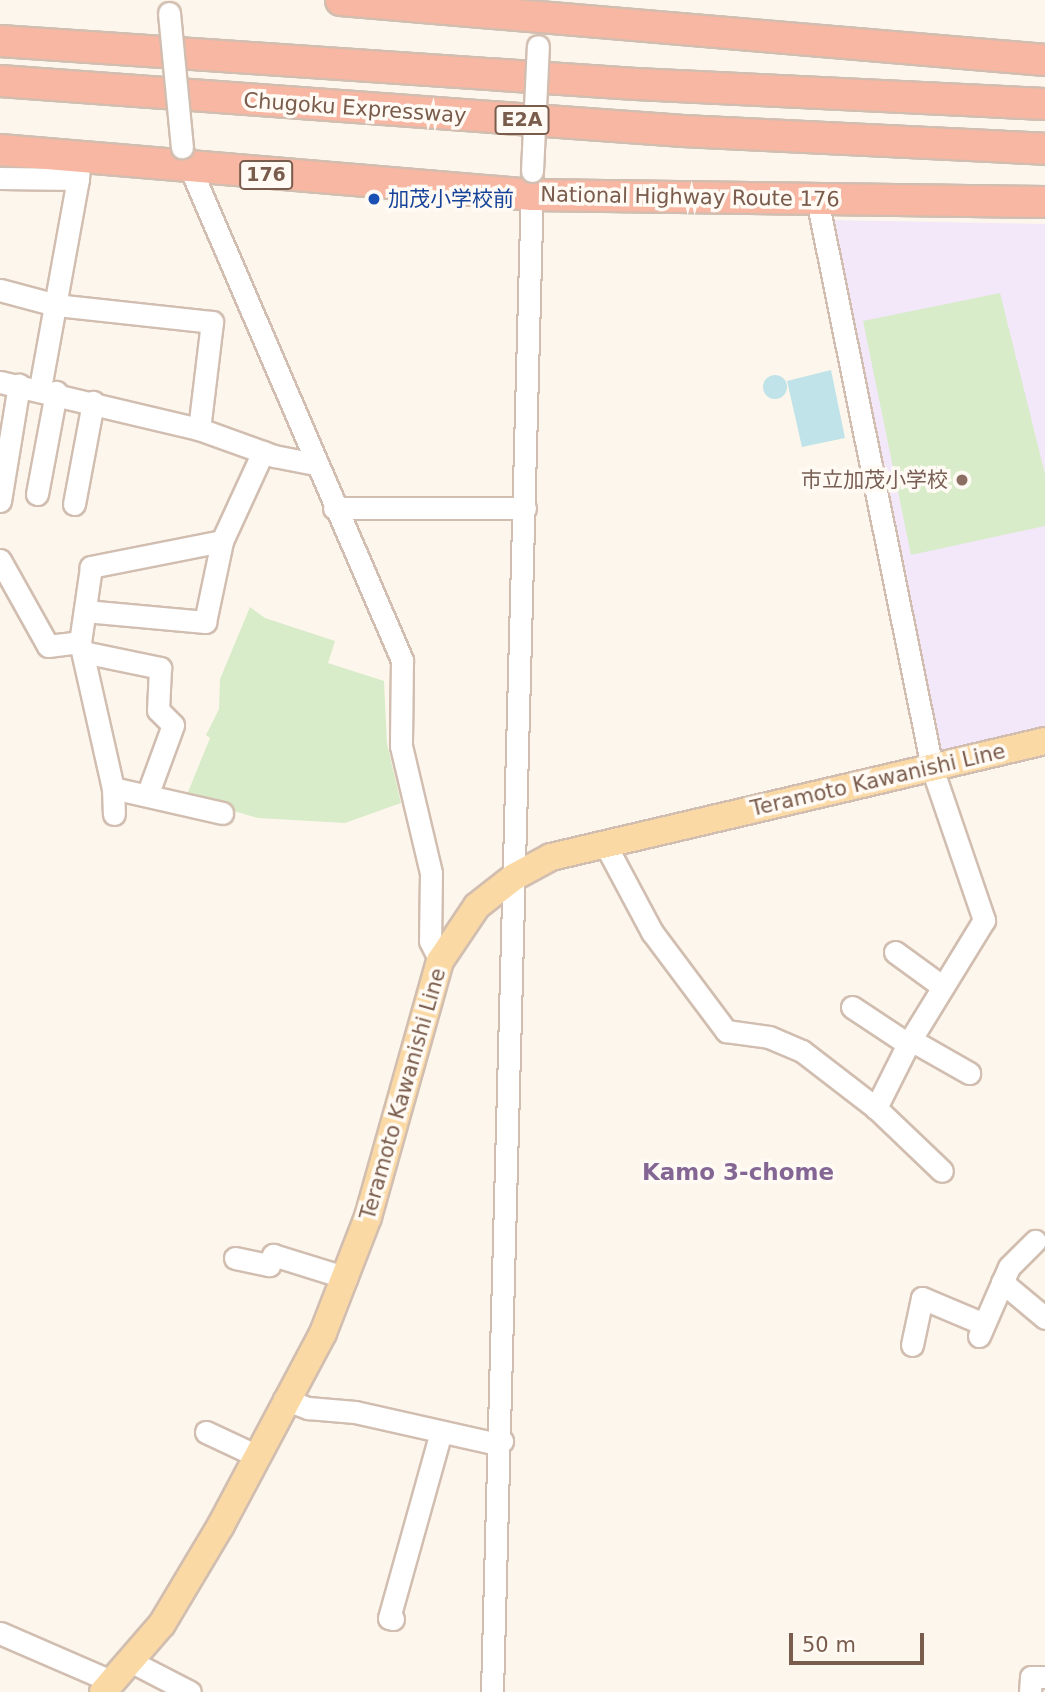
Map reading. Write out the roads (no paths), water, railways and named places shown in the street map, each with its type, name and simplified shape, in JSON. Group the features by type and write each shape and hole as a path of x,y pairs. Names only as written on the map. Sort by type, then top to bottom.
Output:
{"highway":[{"path":"341,0 538,8 1045,60"},
{"name":"Chugoku Expressway","path":"0,41 636,84 1045,104"},
{"name":"Chugoku Expressway","path":"0,81 669,131 1045,149"},
{"name":"National Highway Route 176","path":"0,150 79,169 186,158 532,183 817,199 1045,202"}],"main road":[{"name":"Teramoto Kawanishi Line","path":"107,1686 132,1662 162,1624 257,1455 284,1399 323,1333 369,1217 440,961 477,906 514,877 551,857 1045,741"}],"street":[{"path":"168,6 186,158 315,464 402,660 401,746 431,873 430,941 440,961"},
{"path":"492,1692 502,1441 514,877 538,8"},
{"path":"0,178 79,169 56,305 29,387 0,501"},
{"path":"817,199 932,768 984,920 910,1042 876,1108"},
{"path":"0,290 56,305 212,322 199,429"},
{"path":"29,387 199,429 263,452 315,464"},
{"path":"29,387 37,494"},
{"path":"74,504 93,402"},
{"path":"85,611 205,622 222,541 263,452"},
{"path":"334,508 525,508"},
{"path":"114,814 113,788 82,647 90,567 222,541"},
{"path":"0,561 48,646 82,647 160,668 158,710 173,725 148,793"},
{"path":"113,788 148,793 222,813"},
{"path":"605,844 652,932 726,1031 769,1037 802,1051 876,1108 943,1171"},
{"path":"895,952 943,987"},
{"path":"852,1007 969,1073"},
{"path":"912,1345 922,1298 982,1330 1009,1267 1035,1240"},
{"path":"235,1258 269,1265 273,1255 346,1278"},
{"path":"1002,1282 1045,1318"},
{"path":"284,1399 441,1432 502,1441"},
{"path":"389,1618 401,1558 441,1432"},
{"path":"206,1433 257,1455"},
{"path":"0,1633 107,1686"},
{"path":"132,1662 190,1692"},
{"path":"1030,1692 1031,1677 1045,1677"}],"water":[{"path":"831,370 845,438 802,447 787,381"},
{"path":"775,375 783,379 787,387 783,395 775,399 767,395 763,387 767,379"}],"place":[{"name":"加茂小学校前","path":"374,199"},
{"name":"市立加茂小学校","path":"962,480"}],"district":[{"name":"Kamo 3-chome","path":"738,1172"}]}
